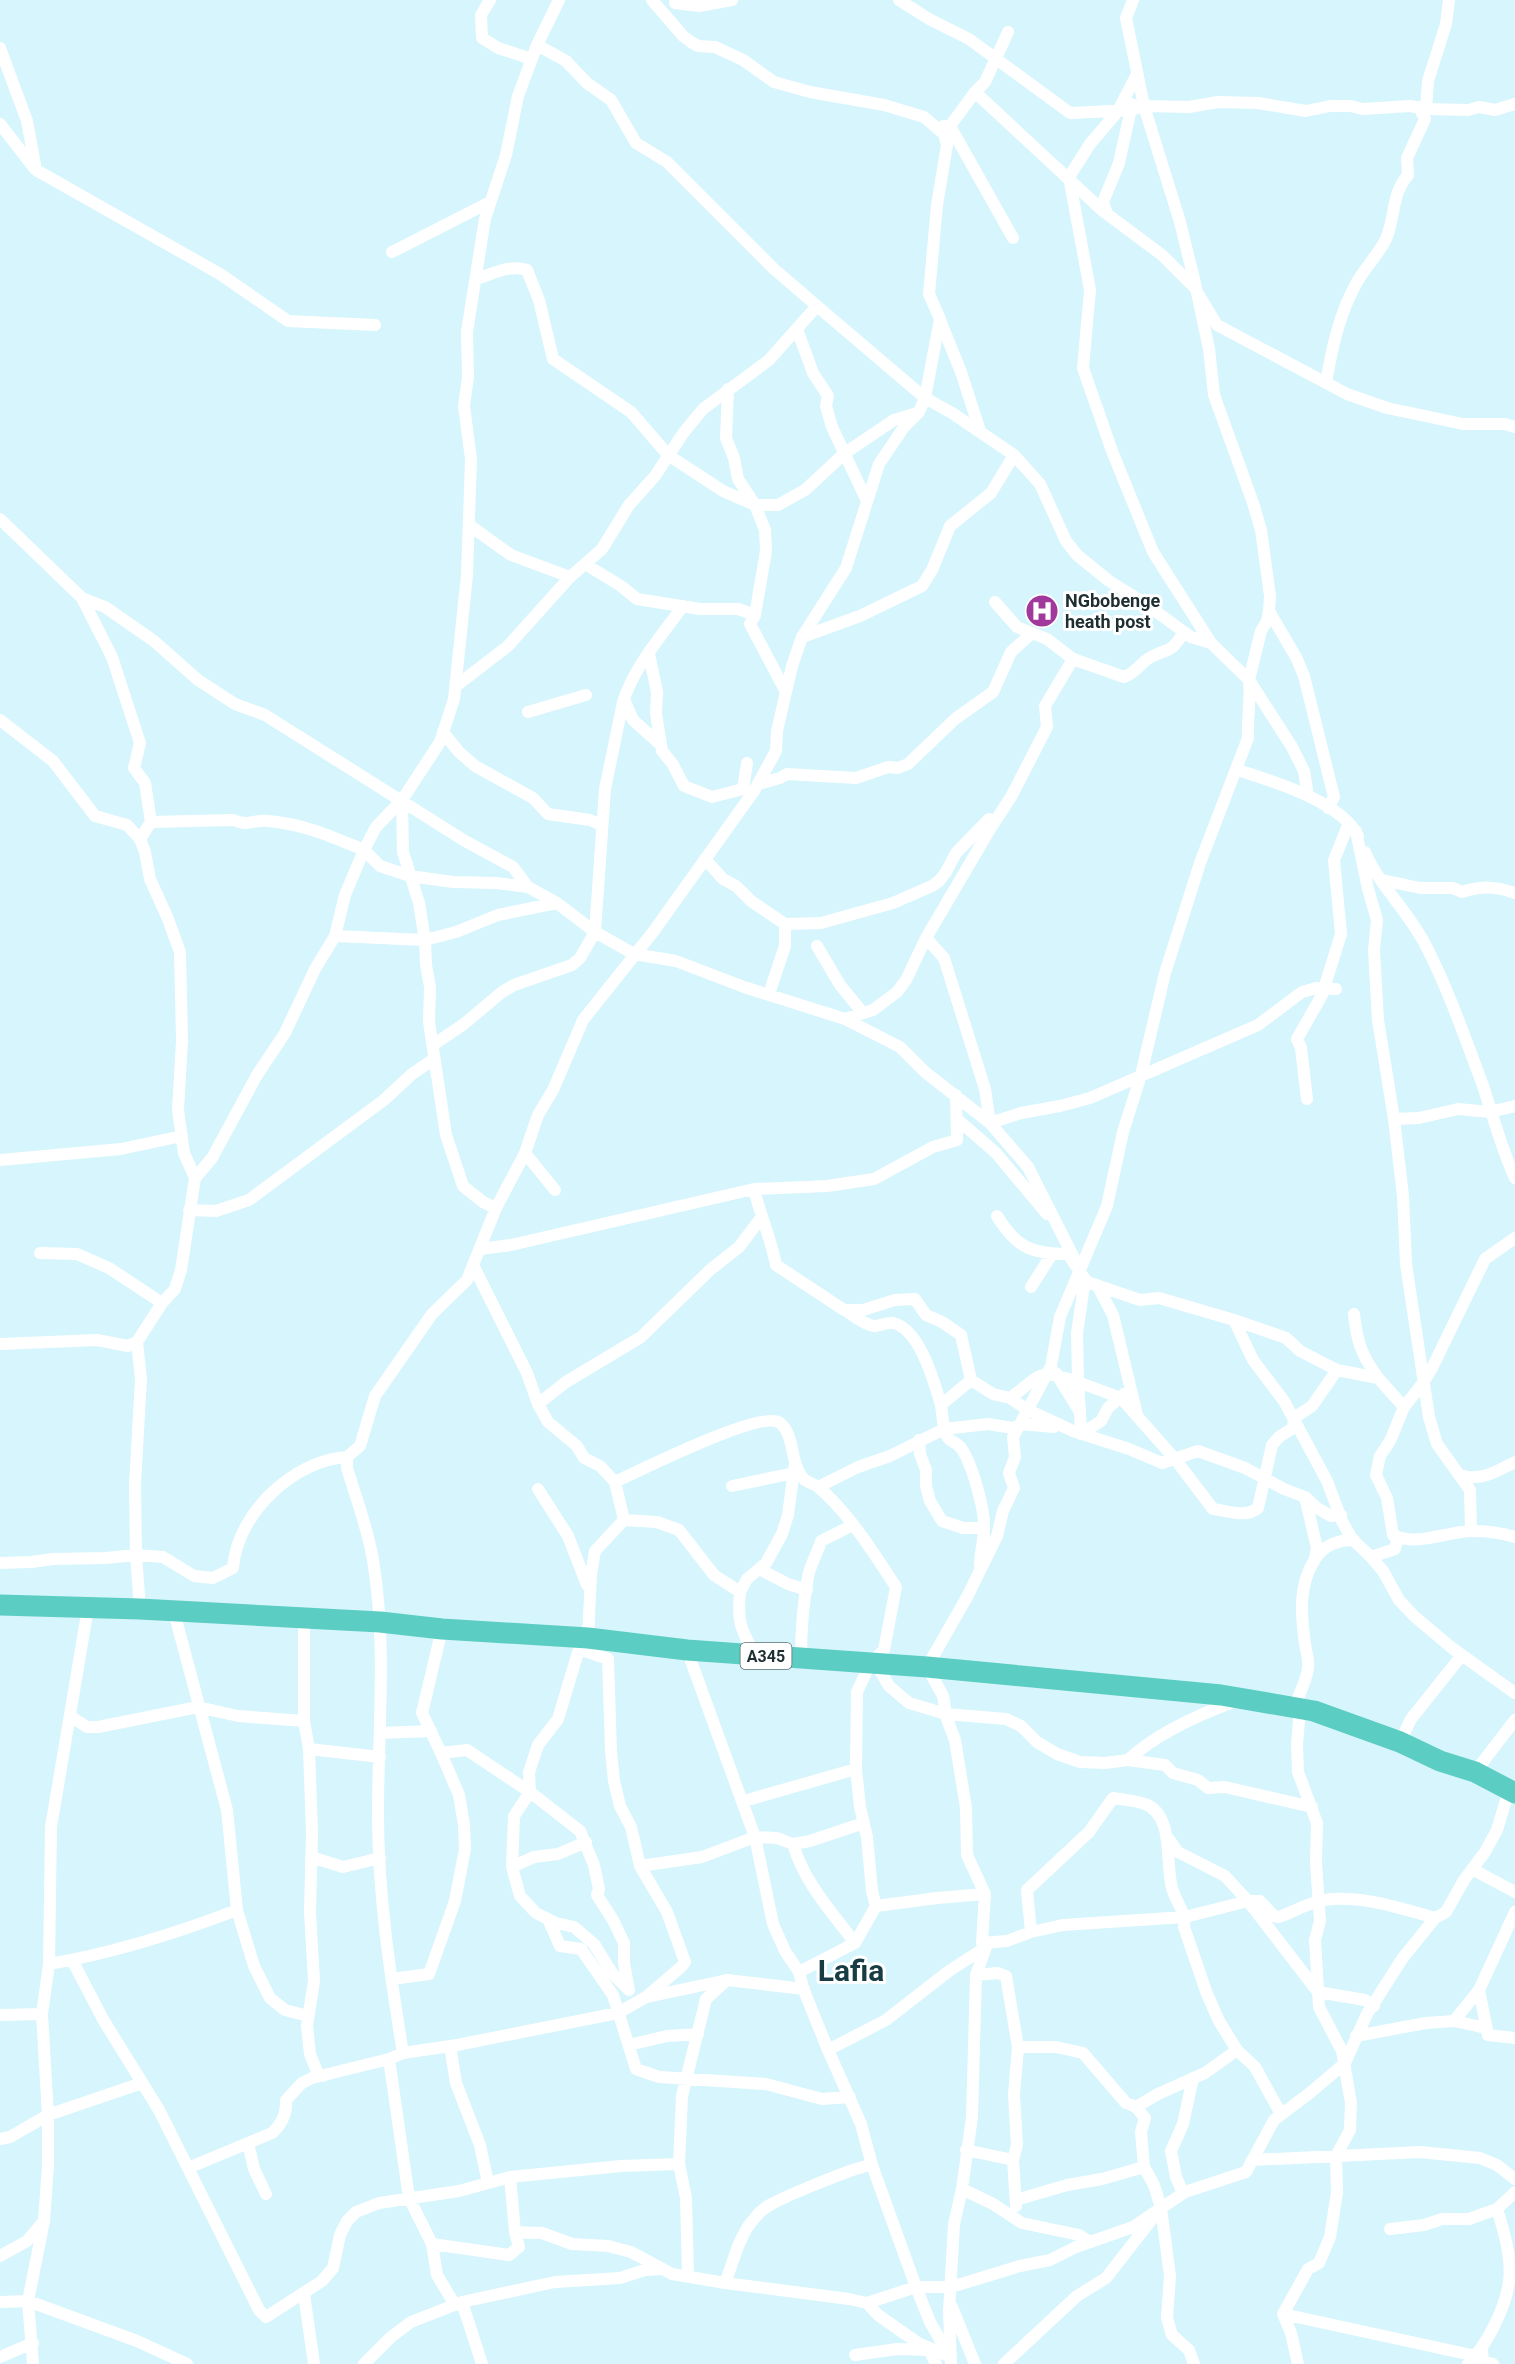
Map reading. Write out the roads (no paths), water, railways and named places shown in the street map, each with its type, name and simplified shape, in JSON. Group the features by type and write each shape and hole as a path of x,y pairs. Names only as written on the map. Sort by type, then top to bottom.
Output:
{"highway":[{"name":"A345","path":"0,1605 140,1609 380,1622 583,1643 927,1667 1243,1698 1314,1711 1400,1742 1440,1761 1475,1772 1512,1792"}],"street":[{"path":"490,0 481,15 482,38 498,48 532,59"},
{"path":"0,1344 96,1340 128,1346 137,1342 162,1303 175,1290 182,1269 195,1178 212,1158 257,1075 285,1033 315,969 335,936 345,895 376,827 402,800 440,742 456,686 467,575 471,459 464,406 468,377 467,332 485,219 506,155 518,96 537,45 559,0"},
{"path":"652,0 691,42 698,46 715,47 743,60 774,82 810,92 884,105 924,117 944,134 947,145 937,205 929,294 961,372 980,431"},
{"path":"663,13 676,2 699,6 732,0"},
{"path":"899,0 929,19 969,39 1070,113 1218,102 1258,103 1306,111 1330,106 1351,106 1362,109 1410,106 1468,110 1479,107 1495,110 1515,104"},
{"path":"952,2362 950,2301 954,2224 962,2189 972,2117 976,1975 984,1945 985,1894 967,1855 963,1785 955,1740 946,1714 944,1696 927,1667 967,1598 998,1536 1003,1511 1014,1488 1009,1473 1015,1457 1013,1437 1051,1372 1060,1317 1082,1274 1107,1206 1123,1132 1141,1075 1165,973 1200,863 1238,770 1248,738 1249,680 1261,631 1267,621 1269,611 1270,596 1266,585 1261,530 1215,395 1209,349 1180,222 1144,106 1126,18 1133,0"},
{"path":"1326,384 1331,349 1339,322 1358,281 1384,243 1392,225 1397,188 1407,175 1407,158 1425,119 1423,108 1428,81 1446,24 1449,0"},
{"path":"950,126 985,82 1008,32"},
{"path":"537,45 566,61 587,83 611,100 636,143 667,162 774,269 817,306 925,398 980,431 1014,455 1040,484 1066,541 1077,555 1108,581 1143,602 1184,633 1211,643"},
{"path":"0,48 27,122 36,170"},
{"path":"1107,214 1103,202 1119,163 1124,110 1137,74"},
{"path":"975,92 1107,214 1162,255 1194,286 1216,325 1326,384 1387,408 1463,424 1504,424 1515,427"},
{"path":"1124,110 1090,144 1069,177 1090,290 1083,368 1119,470 1153,552 1211,643 1249,680 1292,747 1304,771 1308,796"},
{"path":"0,124 36,170 220,274 288,321 375,325"},
{"path":"935,125 950,126"},
{"path":"950,126 1013,238"},
{"path":"392,252 490,202"},
{"path":"476,279 510,268 518,267 527,270 539,300 553,358 631,412 668,455 723,491 754,505 778,505 806,490 845,453 894,420 919,412"},
{"path":"456,686 508,646 570,577 602,549 629,505 655,476 703,409 769,360 817,306"},
{"path":"0,1563 136,1555 163,1557 194,1575 213,1578 233,1568 234,1554 252,1515 291,1478 330,1458 347,1457 360,1446 375,1396 432,1314 467,1280 496,1208 525,1153 538,1115 553,1090 583,1020 653,932 758,784 776,751 777,732 786,692 802,637 846,568 866,499 879,464 904,427 919,412 925,398 940,319"},
{"path":"797,329 813,373 828,396 826,406 832,427 866,499"},
{"path":"728,389 726,438 734,458 738,478 765,530 766,551 755,615 750,624 786,692"},
{"path":"802,637 860,616 922,586 932,570 950,526 991,493 1014,455"},
{"path":"0,519 82,598 112,657 140,743 134,768 145,783 151,822 140,839"},
{"path":"469,525 511,555 570,577"},
{"path":"585,564 621,586 637,599 700,609 738,609 755,615"},
{"path":"82,598 105,607 154,641 198,680 234,704 265,715 465,841 513,867 528,887"},
{"path":"995,602 1017,627 1047,639 1073,659 1125,677 1134,674 1149,658 1172,650 1184,633"},
{"path":"433,1045 464,1024 502,992 514,985 572,965 580,958 594,932 608,773 624,698 627,689 649,654 683,606"},
{"path":"1269,611 1297,659 1310,694 1313,717 1334,796 1328,808"},
{"path":"758,784 787,774 856,777 888,767 898,768 908,764 955,718 993,692 1011,652 1032,633"},
{"path":"649,654 657,692 656,714 662,751 672,763 684,786 712,797 743,789 747,763"},
{"path":"845,1019 873,1010 897,992 906,980 926,938 1007,803 1047,727 1045,706 1073,659"},
{"path":"528,712 586,695"},
{"path":"624,698 633,720 661,745"},
{"path":"0,720 53,761 95,816 127,825 140,839 150,879 180,952 182,1041 178,1110 184,1153 195,1178"},
{"path":"443,732 459,752 475,766 533,798 548,814 590,820 602,825"},
{"path":"1238,770 1308,796 1352,827 1371,866 1427,947 1454,1007 1514,1175"},
{"path":"402,800 403,852 419,903 425,939 430,987 429,1022 446,1135 463,1186 483,1202 496,1208"},
{"path":"932,886 939,881 967,840 1007,803"},
{"path":"151,822 232,820 245,825 267,821 312,828 364,850 380,866 410,876 453,882 496,883 528,887 556,903 594,932 634,954 676,961 845,1019 900,1047 926,1072 990,1123 1028,1167 1082,1274 1077,1333 1080,1412 1076,1432"},
{"path":"1307,1099 1301,1048 1296,1039 1330,989 1341,934 1334,860 1352,827"},
{"path":"1352,827 1377,920 1374,951 1378,1020 1394,1119 1403,1196 1406,1264 1423,1383 1437,1444 1470,1490 1471,1531"},
{"path":"705,859 723,879 736,886 751,901 785,924 822,924 893,903 932,886 960,880"},
{"path":"1382,880 1420,888 1453,888 1462,892 1479,887 1495,887 1515,893"},
{"path":"335,936 425,939 456,932 498,915 556,903"},
{"path":"769,994 785,946 785,924"},
{"path":"926,938 944,958 985,1089 990,1123"},
{"path":"817,946 840,985 863,1013"},
{"path":"990,1123 1021,1113 1090,1098 1258,1025 1302,992 1316,988 1330,989"},
{"path":"189,1210 216,1211 249,1200 384,1100 412,1074 434,1059"},
{"path":"480,1249 511,1245 754,1188 827,1186 874,1179 933,1147 957,1140 956,1095"},
{"path":"1394,1119 1419,1118 1458,1109 1490,1112 1515,1106"},
{"path":"957,1119 996,1153 1045,1211 1066,1244"},
{"path":"0,1160 121,1149 182,1136"},
{"path":"525,1153 555,1190"},
{"path":"754,1188 761,1218 771,1238 776,1265 864,1322 875,1326 892,1323 909,1331 932,1371 948,1440 961,1448 976,1482 984,1528 980,1570"},
{"path":"997,1216 1014,1240 1032,1250 1068,1254 1082,1274 1097,1285 1140,1300 1159,1298 1234,1320 1287,1338 1300,1351 1337,1370 1378,1378"},
{"path":"538,1404 566,1382 641,1336 710,1270 739,1247 761,1218"},
{"path":"1515,1238 1485,1259 1423,1383 1404,1407 1390,1441 1380,1455 1376,1475 1387,1498 1393,1535 1432,1538 1471,1531 1515,1537"},
{"path":"40,1253 77,1254 109,1268 162,1303"},
{"path":"1031,1287 1052,1254"},
{"path":"473,1265 527,1373 538,1404 548,1422 577,1446 584,1458 600,1466 615,1482 624,1520"},
{"path":"1097,1285 1113,1315 1137,1415"},
{"path":"844,1310 872,1309 895,1300 915,1299 926,1315 961,1335 971,1380 993,1394 1010,1398 1028,1410 1076,1432 1162,1463 1198,1451 1245,1468 1305,1497 1317,1508 1331,1516 1341,1515"},
{"path":"1354,1314 1356,1338 1367,1362 1404,1407"},
{"path":"1234,1320 1253,1360 1294,1418 1327,1481 1354,1540 1371,1557 1406,1608 1433,1634 1515,1693"},
{"path":"137,1342 141,1379 135,1484 136,1555 140,1609"},
{"path":"1294,1418 1312,1406 1337,1370"},
{"path":"1051,1372 1080,1412"},
{"path":"1010,1398 1039,1375 1051,1372 1121,1398 1175,1459 1213,1509 1236,1513 1254,1512 1258,1508 1272,1445 1279,1437 1293,1428 1294,1418"},
{"path":"941,1406 971,1380"},
{"path":"818,1487 858,1467 890,1456 944,1428 988,1424 1013,1428 1021,1424 1044,1425 1076,1432 1101,1421 1108,1408 1131,1386"},
{"path":"615,1482 713,1437 766,1419 777,1421 786,1429 797,1469 805,1479 833,1501 853,1525 896,1587 884,1650 857,1692 856,1769 876,1906 855,1943 799,1972"},
{"path":"919,1440 930,1501 942,1521 963,1528 984,1528"},
{"path":"347,1457 347,1468 373,1559 380,1622 378,1815 380,1858 392,1979 403,2053"},
{"path":"1460,1475 1472,1479 1481,1478 1515,1462"},
{"path":"732,1486 797,1469"},
{"path":"755,1655 741,1629 738,1609 740,1592 747,1579 766,1563 782,1534 797,1469"},
{"path":"538,1489 568,1536 586,1578 590,1607"},
{"path":"1305,1497 1317,1548 1315,1560"},
{"path":"624,1520 657,1522 678,1530 714,1575 740,1592"},
{"path":"624,1520 596,1551 591,1575 590,1607 583,1643 558,1719 538,1745 529,1772 530,1792 514,1816 512,1867 520,1896 536,1913 556,1923 574,1927 594,1944 612,1973 629,1990"},
{"path":"801,1658 802,1610 808,1576 821,1542 853,1525"},
{"path":"1371,1557 1395,1549 1398,1537"},
{"path":"1283,2314 1308,2269 1319,2263 1330,2237 1337,2192 1336,2156 1350,2130 1351,2103 1342,2051 1319,2007 1315,1941 1320,1920 1316,1863 1317,1823 1298,1772 1297,1707 1308,1667 1303,1626 1302,1589 1309,1569 1320,1551 1342,1540 1354,1540"},
{"path":"759,1569 788,1584 807,1590"},
{"path":"33,2364 28,2301 44,2222 48,2165 48,2115 42,2014 49,1964 51,1827 88,1608"},
{"path":"174,1612 227,1810 237,1910 254,1966 270,1998 285,2010 308,2016"},
{"path":"304,1619 304,1721 309,1749 310,1912 314,1981 307,2026 310,2054 318,2074 323,2076"},
{"path":"392,1979 429,1974 457,1893 465,1850 459,1795 422,1713 442,1629"},
{"path":"188,2168 272,2133 281,2126 286,2100 302,2084 312,2078 388,2059 403,2053 618,2013 666,1982 685,1962 667,1912 640,1866 631,1827 620,1806 614,1781 608,1702 608,1659 583,1643"},
{"path":"687,1650 744,1801 755,1838 773,1924 785,1951 799,1972 828,2050 861,2124 872,2165 916,2287 930,2322 952,2362"},
{"path":"1400,1742 1411,1719 1462,1655"},
{"path":"873,1664 889,1686 909,1703 946,1714 1006,1719 1021,1726 1037,1742 1057,1754 1080,1762 1105,1763 1128,1760 1165,1765 1173,1773 1198,1780 1208,1788 1225,1787 1312,1807"},
{"path":"1128,1760 1144,1746 1178,1726 1243,1698"},
{"path":"70,1716 87,1727 98,1727 198,1707 238,1716 304,1721"},
{"path":"1475,1772 1515,1719"},
{"path":"380,1733 431,1731"},
{"path":"309,1749 380,1757"},
{"path":"441,1753 466,1750 530,1792 580,1831 586,1842 599,1889 597,1895 624,1943 624,1963 629,1990 627,2000 618,2013"},
{"path":"744,1801 856,1769"},
{"path":"515,2232 542,2233 572,2244 608,2246 631,2252 672,2274 867,2303 916,2287 951,2287 1020,2266 1050,2260 1090,2242 1133,2227 1183,2193 1245,2172 1274,2120 1311,2092 1344,2062 1367,2014 1402,1959 1435,1918 1446,1912 1497,1830 1512,1792"},
{"path":"1031,1932 1027,1890 1089,1832 1113,1798 1146,1804 1157,1812 1168,1838 1178,1852 1225,1876 1248,1901 1318,1992 1365,2000 1374,2006"},
{"path":"640,1866 702,1857 755,1838 777,1838 793,1844 864,1823"},
{"path":"1168,1838 1168,1863 1172,1889 1185,1917 1184,1927 1207,1994 1219,2021 1237,2050 1255,2067 1281,2114"},
{"path":"512,1867 534,1857 558,1854 586,1842"},
{"path":"793,1844 798,1861 816,1894 855,1943"},
{"path":"311,1857 343,1866 380,1858"},
{"path":"1472,1869 1515,1892"},
{"path":"876,1906 985,1894"},
{"path":"828,2050 886,2020 984,1945 1007,1941 1031,1932 1063,1926 1185,1917 1248,1901 1260,1901 1274,1916 1279,1917 1320,1901 1355,1900 1383,1903 1435,1918"},
{"path":"49,1964 72,1960 195,1926 237,1910"},
{"path":"1454,2021 1479,1990 1515,1912"},
{"path":"548,1919 560,1946 580,1949 613,1995 636,2069 658,2077 766,2084 822,2099 850,2097"},
{"path":"72,1960 104,2022 142,2083 188,2168 259,2310 266,2317 322,2281 333,2268 340,2235 347,2220 356,2212 380,2203 459,2191 510,2177 621,2166 679,2164"},
{"path":"976,1975 998,1973 1006,1976 1018,2047 1014,2095 1017,2145 1013,2160 1017,2219"},
{"path":"646,1997 727,1980 804,1989"},
{"path":"688,2275 686,2198 679,2164 685,2079 706,1999 727,1980"},
{"path":"1479,1990 1488,2035 1515,2038"},
{"path":"0,2015 42,2014"},
{"path":"1356,2036 1426,2023 1454,2021 1486,2028"},
{"path":"629,2045 667,2036 698,2034"},
{"path":"450,2046 456,2083 480,2145 488,2183"},
{"path":"1018,2047 1056,2047 1083,2053 1126,2103 1136,2107 1145,2118 1141,2132 1144,2167 1154,2185 1161,2208 1170,2276 1167,2318 1172,2335 1189,2350 1194,2364"},
{"path":"1136,2107 1158,2094 1205,2073 1237,2050"},
{"path":"388,2059 410,2198 432,2244 437,2275 458,2304 482,2364"},
{"path":"1183,2193 1176,2177 1171,2151 1183,2124 1193,2078"},
{"path":"0,2139 10,2137 48,2115 142,2083"},
{"path":"248,2143 254,2169 267,2193"},
{"path":"966,2150 1013,2160"},
{"path":"1252,2160 1420,2152 1480,2158 1497,2165 1515,2179"},
{"path":"725,2283 745,2232 753,2219 767,2207 865,2165 872,2165"},
{"path":"1016,2200 1144,2167"},
{"path":"432,2244 509,2255 519,2247 515,2232 510,2177"},
{"path":"962,2189 993,2204 1022,2223 1080,2235 1090,2242"},
{"path":"1390,2229 1424,2225 1442,2219 1469,2219 1497,2209 1515,2192"},
{"path":"1004,2364 1077,2295 1106,2278 1161,2208"},
{"path":"1476,2356 1491,2336 1509,2284 1504,2231 1497,2209"},
{"path":"0,2256 27,2241 44,2222"},
{"path":"364,2364 391,2337 411,2322 458,2304 555,2282 620,2278 645,2270 663,2269"},
{"path":"304,2294 314,2364"},
{"path":"0,2302 28,2301 137,2342 187,2364"},
{"path":"950,2301 975,2364"},
{"path":"867,2303 878,2315 952,2362"},
{"path":"1283,2314 1476,2356 1483,2362 1492,2364"},
{"path":"1283,2314 1291,2333 1298,2364"},
{"path":"0,2357 33,2343"},
{"path":"855,2355 897,2349 930,2350"},
{"path":"930,2350 936,2364"}],"place":[{"name":"NGbobenge heath post","path":"1042,611"}],"district":[{"name":"Lafia","path":"851,1971"}]}
